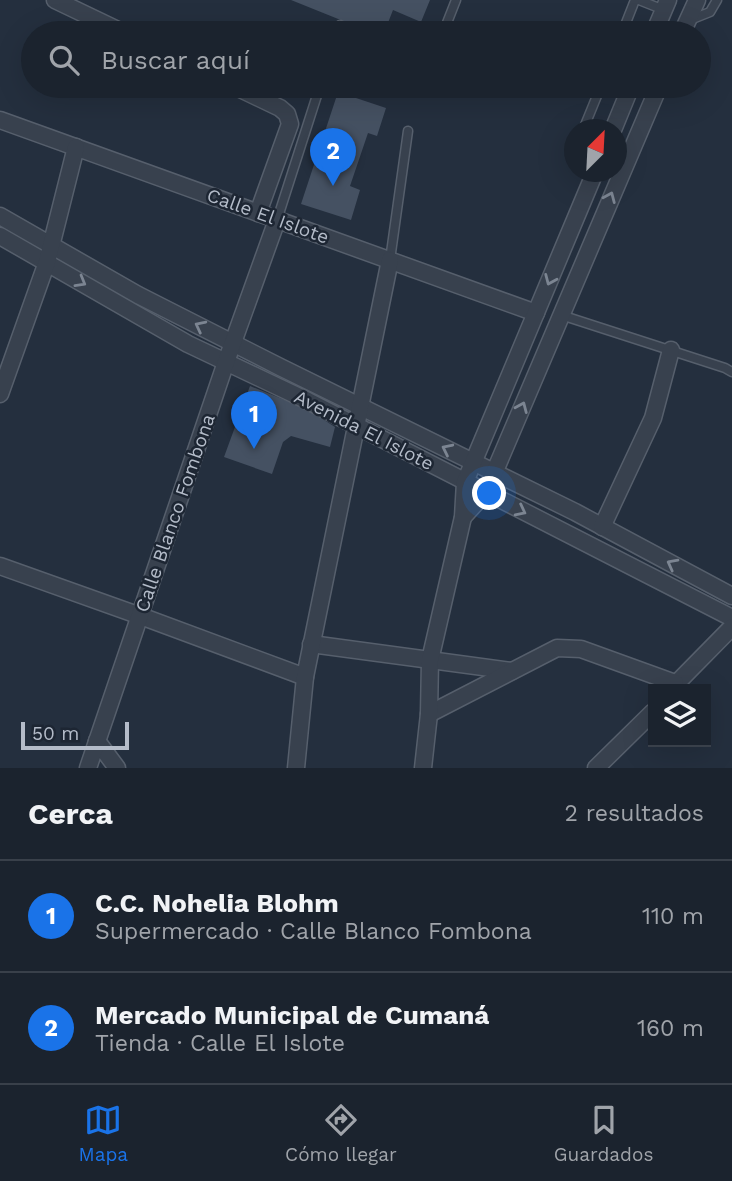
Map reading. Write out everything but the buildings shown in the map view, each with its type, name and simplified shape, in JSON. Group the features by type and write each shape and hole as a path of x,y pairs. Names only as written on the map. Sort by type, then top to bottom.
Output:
{"street":[{"path":"55,0 99,21"},
{"path":"688,21 697,0"},
{"path":"258,213 290,124 287,114 280,108 259,98"},
{"path":"618,119 626,98"},
{"path":"463,517 486,492 654,98"},
{"name":"Calle El Islote","path":"0,120 536,313"},
{"path":"0,394 47,262 76,147"},
{"path":"423,768 429,714 430,660 463,517 465,482 591,182"},
{"name":"Avenida El Islote","path":"0,216 138,295 575,512 732,596"},
{"name":"Calle Blanco Fombona","path":"88,768 277,220"},
{"name":"Avenida El Islote","path":"0,236 188,344 355,425 732,618"},
{"path":"296,768 311,644 390,260"},
{"path":"602,527 653,418 671,351"},
{"path":"0,566 305,677"},
{"path":"675,684 732,627"},
{"path":"311,644 512,671"},
{"path":"429,714 557,648 581,649 668,684"},
{"path":"596,768 648,717"},
{"path":"97,741 117,768"}],"lane":[{"path":"448,21 456,0"},
{"path":"627,21 637,0 666,5"},
{"path":"695,21 710,12 718,0"},
{"path":"277,220 316,98"},
{"path":"588,119 596,98"},
{"path":"288,119 300,117 309,120"},
{"path":"390,260 408,131"},
{"path":"561,315 730,367"}],"place":[{"name":"Mercado Municipal de Cumaná","path":"333,186"},
{"name":"C.C. Nohelia Blohm","path":"254,449"}]}
